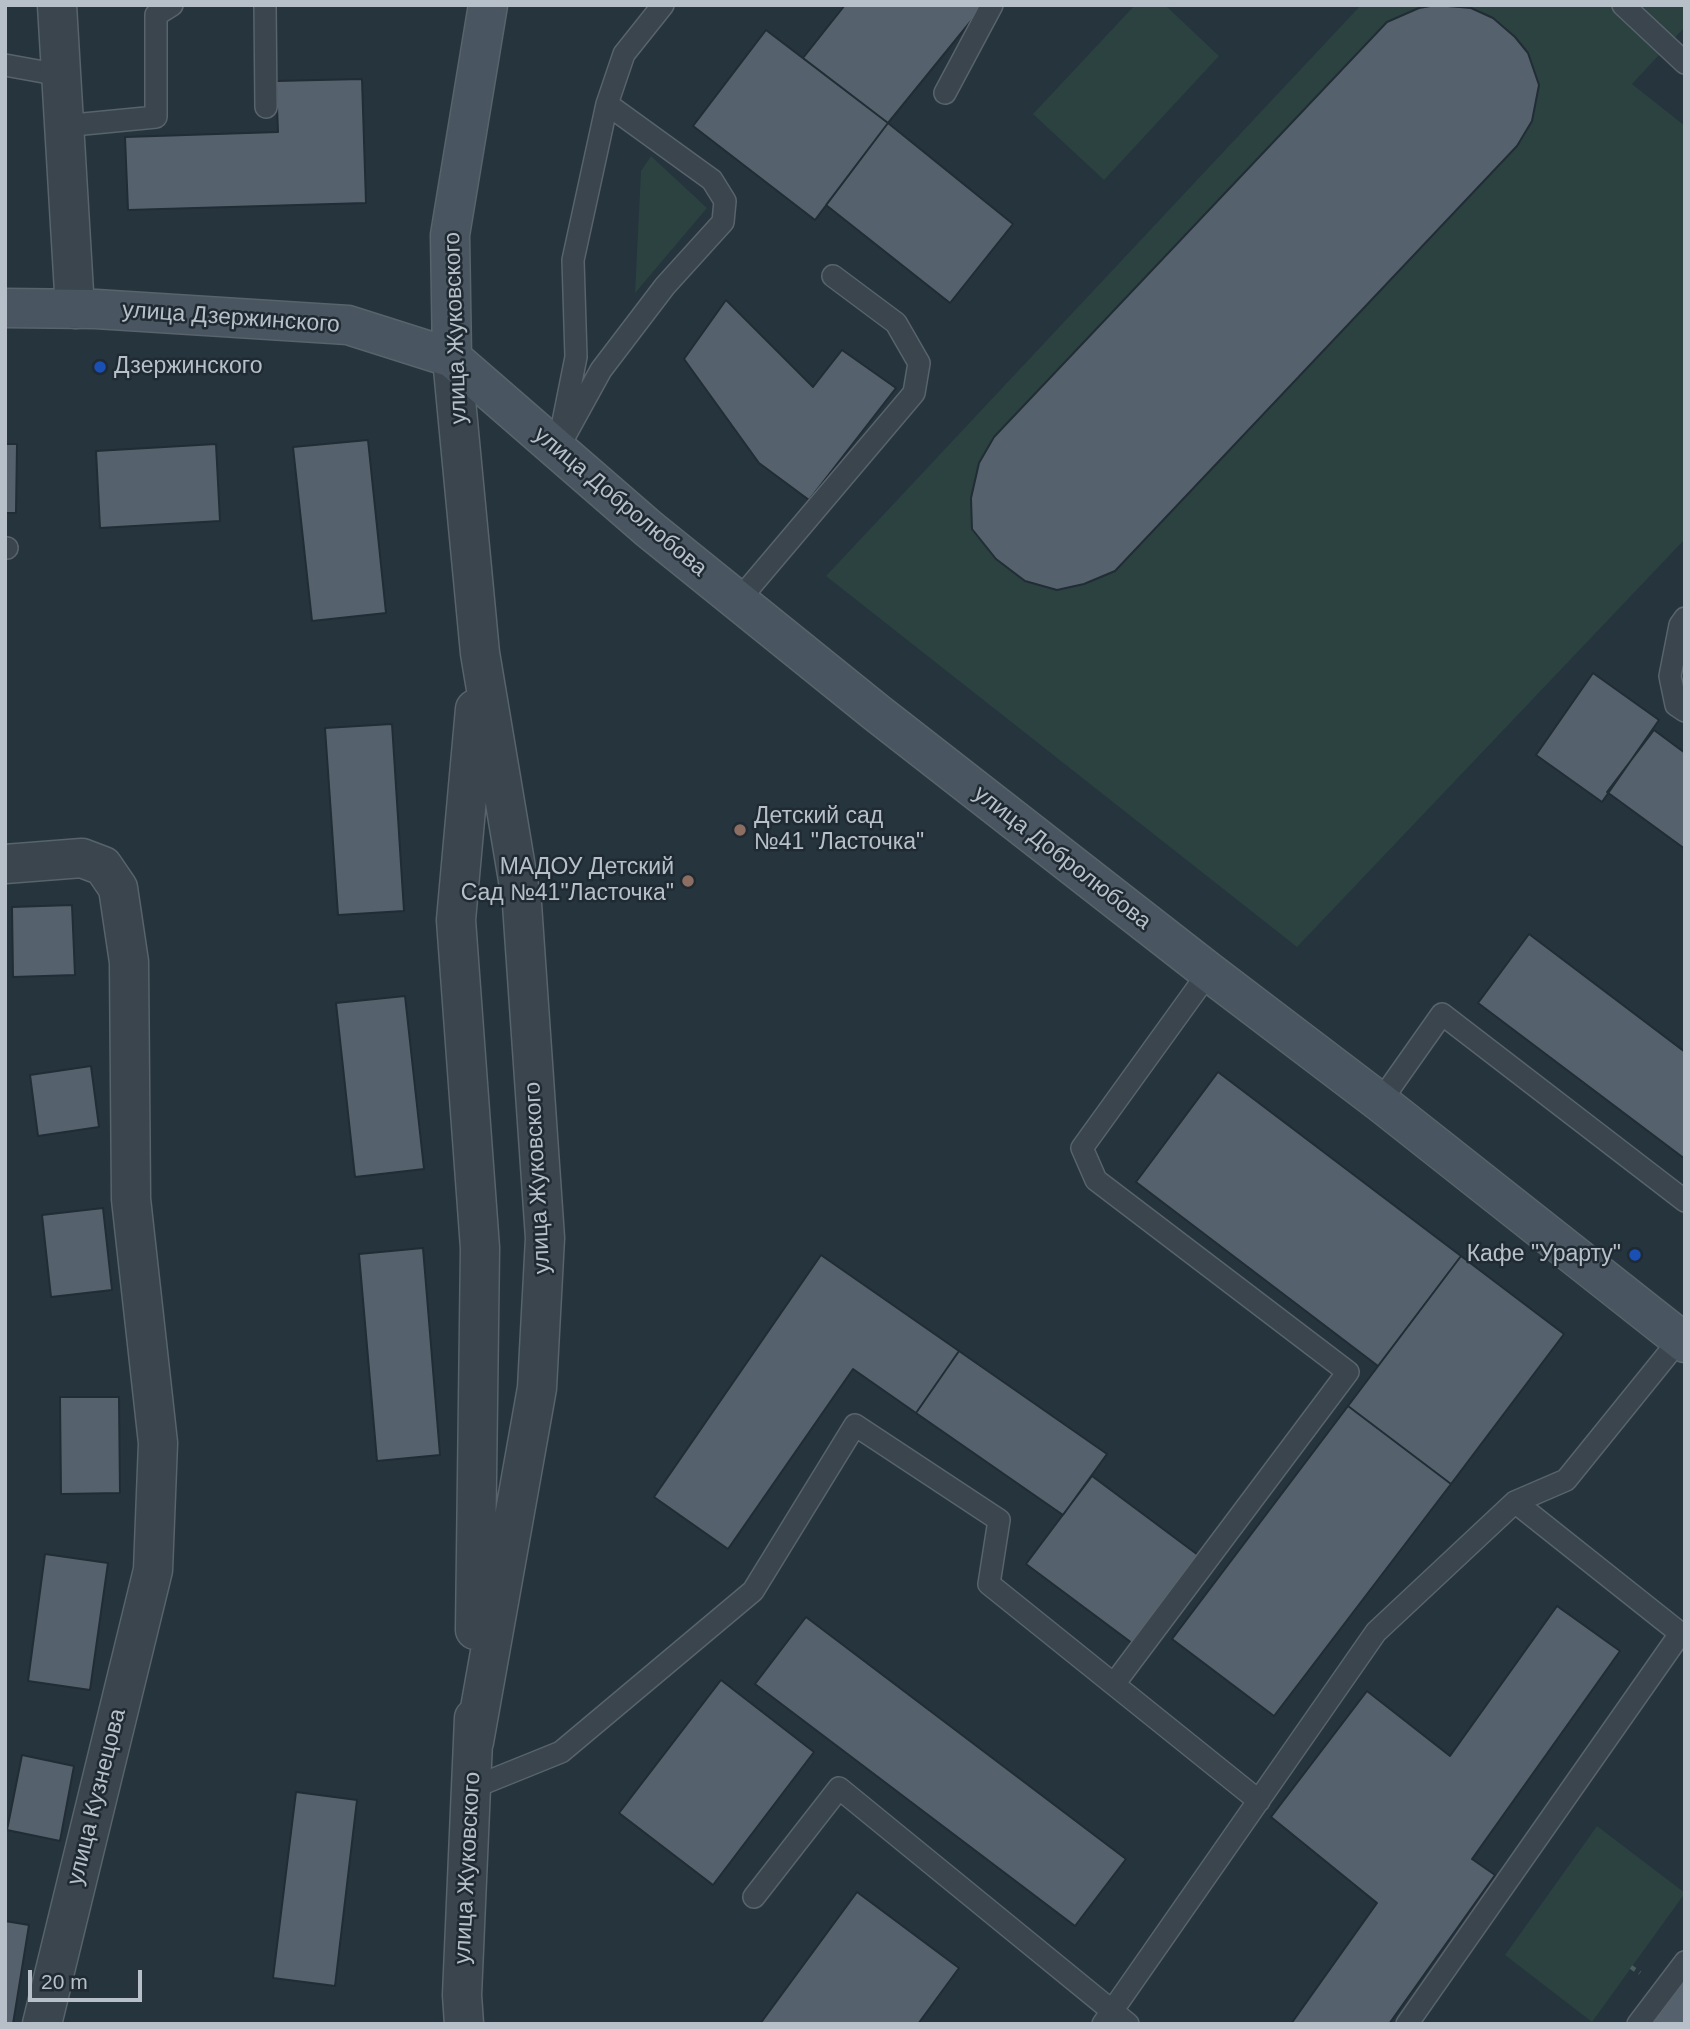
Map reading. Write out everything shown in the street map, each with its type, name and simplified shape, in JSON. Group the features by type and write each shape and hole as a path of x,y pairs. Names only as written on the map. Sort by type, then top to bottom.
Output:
{"street":[{"path":"57,5 75,309"},
{"name":"улица Жуковского","path":"474,1742 537,1388 545,1238 522,904 480,653 452,358 450,235 488,5"},
{"name":"улица Дзержинского","path":"5,308 75,309 348,325 452,358"},
{"name":"улица Добролюбова","path":"452,358 649,529 877,713 1380,1102 1682,1341"},
{"name":"улица Жуковского","path":"460,2014 474,1742 480,1248 456,920 480,653"},
{"name":"улица Кузнецова","path":"5,864 82,858 103,866 118,888 129,962 131,1199 158,1443 153,1570 42,2024"}],"lane":[{"path":"63,126 156,117 156,15 172,5"},
{"path":"265,5 267,107"},
{"path":"557,450 576,357 573,260 607,104 624,54 663,5"},
{"path":"945,93 992,5"},
{"path":"1623,5 1685,63"},
{"path":"5,65 60,75"},
{"path":"557,450 601,370 665,286 723,222 725,201 712,180 607,104"},
{"path":"738,601 914,394 919,363 896,323 832,276"},
{"path":"1685,618 1680,625 1670,676 1676,705 1685,711"},
{"path":"1114,1684 1348,1372 1096,1180 1082,1148 1209,972"},
{"path":"1380,1102 1442,1013 1685,1201"},
{"path":"754,1898 839,1788 1114,2020 1259,1801 1376,1632 1515,1502 1566,1480 1682,1341"},
{"path":"472,1788 561,1752 753,1591 855,1425 999,1520 989,1584 1259,1801"},
{"path":"1406,2024 1682,1635 1515,1502"},
{"path":"1637,2024 1685,1962"}],"path":[{"path":"1631,1968 1641,1974"}],"green space":[{"path":"1135,5 1165,5 1219,56 1104,180 1033,114"},
{"path":"1361,5 1685,6 1685,27 1632,84 1685,126 1685,539 1297,947 826,576"},
{"path":"651,156 707,208 635,293 641,171"},
{"path":"1597,1826 1685,1893 1592,2022 1505,1955"}],"building":[{"path":"845,5 984,5 888,123 803,58"},
{"path":"1436,5 1471,8 1493,18 1515,37 1528,53 1539,85 1532,121 1517,146 1115,571 1084,584 1057,590 1025,581 996,559 972,529 971,498 979,463 994,437 1387,22 1419,8"},
{"path":"766,30 888,123 815,220 693,126"},
{"path":"362,79 366,203 128,210 125,137 278,132 276,81"},
{"path":"888,123 1013,224 950,303 826,205"},
{"path":"726,300 813,387 842,350 896,388 809,500 759,463 684,359"},
{"path":"368,440 386,613 312,621 293,447"},
{"path":"5,444 17,444 16,513 5,513"},
{"path":"216,444 220,521 100,528 96,451"},
{"path":"1593,673 1659,720 1602,802 1536,755"},
{"path":"392,724 404,911 338,915 325,728"},
{"path":"1654,730 1685,753 1685,849 1607,792"},
{"path":"72,905 75,975 13,977 12,907"},
{"path":"1529,934 1685,1052 1685,1159 1478,1003"},
{"path":"405,996 424,1169 355,1177 336,1003"},
{"path":"91,1066 99,1127 38,1136 30,1075"},
{"path":"1218,1072 1461,1256 1378,1366 1136,1182"},
{"path":"103,1208 112,1290 51,1297 42,1215"},
{"path":"423,1248 440,1455 377,1461 359,1254"},
{"path":"821,1255 959,1351 916,1413 853,1369 728,1549 654,1497"},
{"path":"1461,1256 1564,1334 1451,1484 1348,1406"},
{"path":"959,1351 1107,1454 1063,1515 916,1413"},
{"path":"60,1397 119,1397 120,1493 61,1494"},
{"path":"1348,1406 1451,1484 1274,1716 1172,1639"},
{"path":"1092,1476 1202,1558 1136,1646 1026,1564"},
{"path":"45,1554 108,1563 90,1690 28,1681"},
{"path":"1557,1606 1620,1651 1472,1859 1495,1875 1389,2024 1291,2024 1377,1903 1271,1817 1367,1691 1450,1756"},
{"path":"806,1617 1126,1859 1075,1926 755,1684"},
{"path":"721,1680 814,1752 713,1885 619,1813"},
{"path":"22,1755 74,1766 60,1841 7,1830"},
{"path":"296,1792 357,1800 335,1986 273,1978"},
{"path":"857,1892 959,1968 918,2024 760,2024"},
{"path":"5,1921 29,1925 13,2024 5,2024"},
{"path":"1685,1979 1685,2024 1650,2024"}],"place":[{"name":"Дзержинского","path":"100,367"},
{"name":"Детский сад №41 \"Ласточка\"","path":"740,830"},
{"name":"МАДОУ Детский Сад №41\"Ласточка\"","path":"688,881"},
{"name":"Кафе \"Урарту\"","path":"1635,1255"}]}
